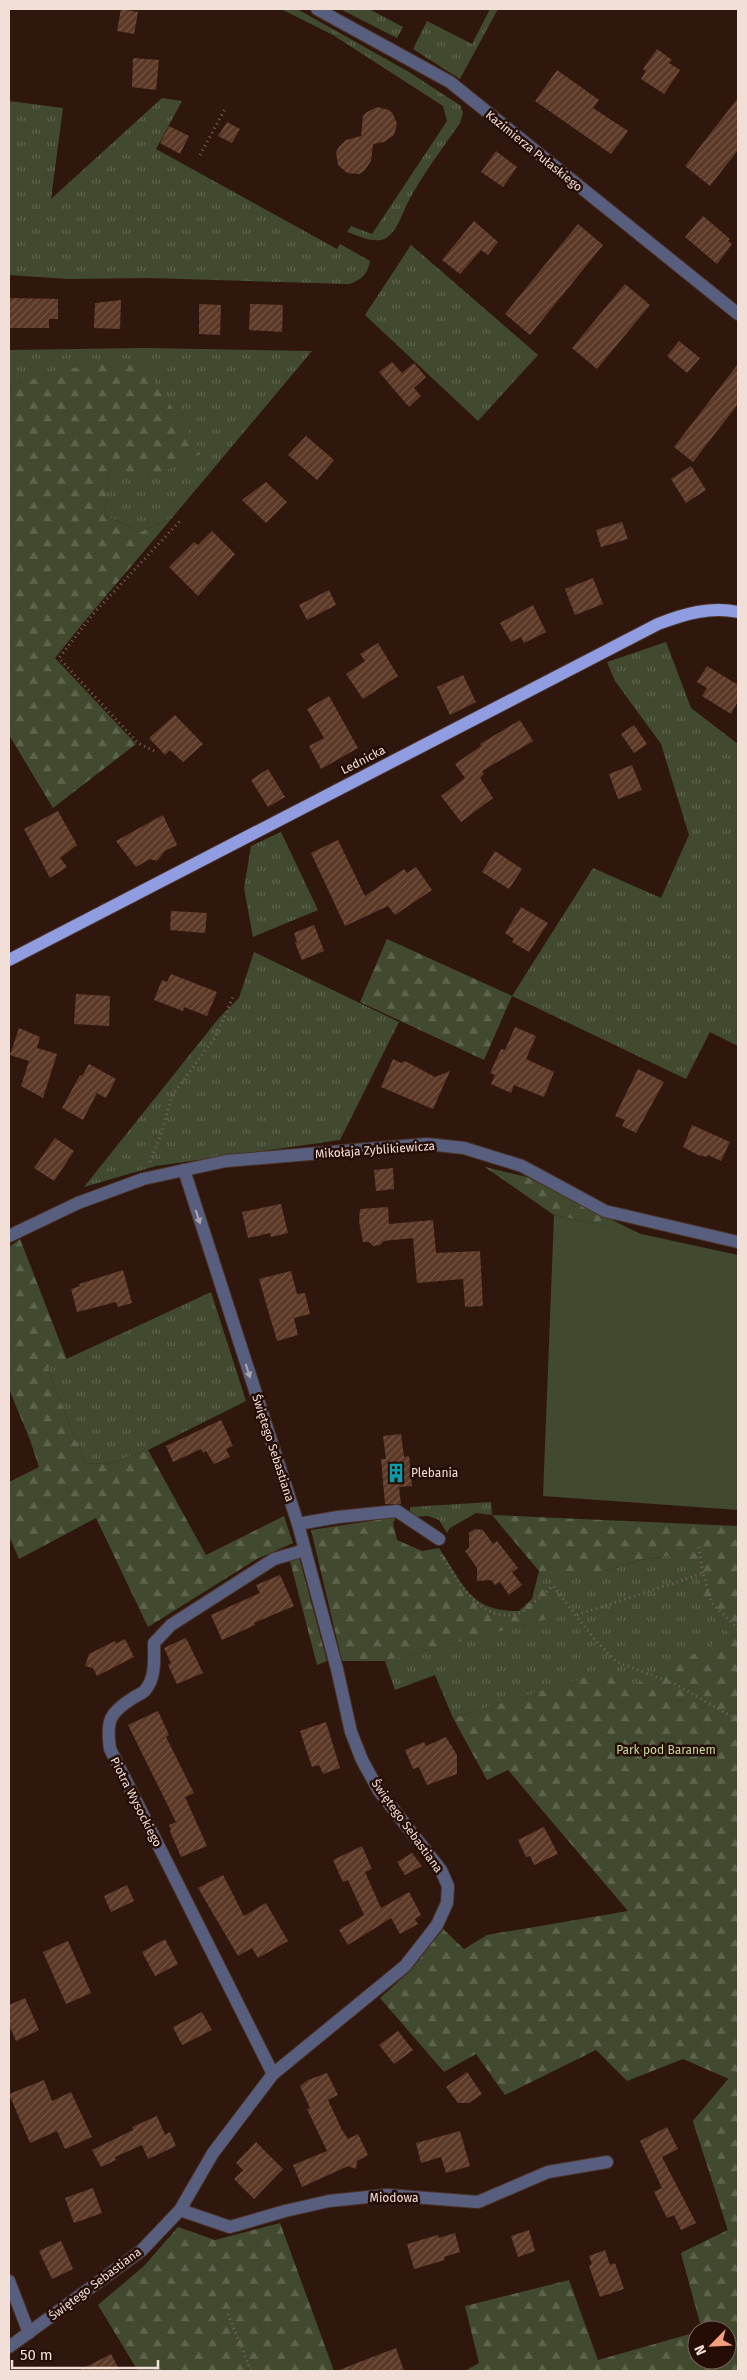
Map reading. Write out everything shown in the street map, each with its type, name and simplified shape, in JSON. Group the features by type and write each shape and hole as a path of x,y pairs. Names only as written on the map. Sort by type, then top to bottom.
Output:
{"main road":[{"name":"Lednicka","path":"9,960 658,624 681,615 711,610 738,612"}],"street":[{"name":"Kazimierza Pułaskiego","path":"317,9 450,82 738,314"},
{"name":"Mikołaja Zyblikiewicza","path":"9,1236 78,1203 143,1179 226,1161 427,1144 464,1148 522,1166 605,1212 738,1242"},
{"name":"Świętego Sebastiana","path":"9,2347 142,2251 180,2210 213,2153 273,2074 406,1966 437,1925 447,1903 448,1886 441,1870 379,1791 362,1760 351,1732 337,1669 298,1524 184,1170"},
{"path":"298,1524 338,1517 398,1512 439,1538"},
{"name":"Piotra Wysockiego","path":"273,2074 110,1749 107,1728 116,1709 146,1690 151,1680 154,1665 154,1643 171,1625 274,1559 305,1550"},
{"name":"Miodowa","path":"180,2210 230,2227 293,2209 339,2200 387,2196 478,2202 548,2172 607,2162"},
{"path":"9,2281 29,2333"}],"path":[{"path":"200,155 225,109"},
{"path":"154,751 138,744 59,658 94,613 180,521"},
{"path":"143,1179 161,1134 172,1096 216,1036 233,997"},
{"path":"439,1538 436,1549 477,1605 504,1614 520,1613 553,1586 577,1615 594,1640 618,1662 675,1684 738,1720"},
{"path":"699,1547 703,1573 712,1603 738,1630"},
{"path":"577,1615 703,1573"},
{"path":"228,2314 251,2371"}],"green space":[{"path":"281,9 297,9 409,72 461,106 463,113 460,123 432,162 394,230 386,238 372,240 347,232 351,226 372,234 447,121 443,106 333,35"},
{"path":"340,9 369,9 403,27 397,38"},
{"path":"490,9 498,9 460,79 413,49 427,21 472,44"},
{"path":"162,98 182,101 156,149 337,249 340,244 370,261 368,270 363,276 349,284 150,278 69,279 9,275 9,101 63,108 51,199"},
{"path":"411,245 538,355 478,421 365,315"},
{"path":"144,348 312,351 172,518 140,532 105,515 109,471 150,478 22,382 9,389 9,350"},
{"path":"89,364 143,365 203,453 150,478 109,472 105,515 140,532 172,518 55,658 136,744 53,808 9,735 9,389 22,382"},
{"path":"666,642 691,708 738,744 738,1046 710,1032 686,1079 512,996 593,868 661,898 689,835 661,744 615,681 607,662"},
{"path":"281,832 318,910 253,937 244,888 251,846"},
{"path":"387,939 512,996 484,1060 360,1002"},
{"path":"254,952 399,1022 340,1140 156,1166 84,1187 219,1018 239,998"},
{"path":"485,1167 527,1177 640,1234 554,1215"},
{"path":"554,1215 738,1255 738,1510 543,1496"},
{"path":"20,1239 67,1360 47,1368 85,1463 108,1464 148,1450 206,1555 284,1516 293,1543 257,1559 148,1627 96,1518 19,1559 9,1536 9,1482 39,1467 9,1389 9,1247"},
{"path":"211,1292 246,1401 148,1450 108,1464 85,1463 47,1368"},
{"path":"491,1502 492,1515 476,1513 450,1528 447,1533 439,1520 428,1516 410,1517 410,1507"},
{"path":"492,1515 738,1526 738,2371 465,2371 479,2363 465,2306 569,2280 598,2360 687,2335 687,2370 737,2370 737,2320 699,2320 681,2253 728,2230 693,2121 729,2079 683,2059 627,2081 596,2050 505,2095 476,2054 444,2072 380,1998 411,1970 443,1929 464,1949 487,1935 628,1911 508,1770 487,1780 453,1718 609,1670 627,1689 730,1635 705,1607 698,1574 675,1555 640,1560 606,1571 539,1571"},
{"path":"396,1517 393,1523 397,1540 422,1551 439,1548 470,1594 489,1607 503,1610 519,1611 532,1599 539,1571 555,1617 385,1661 342,1661 311,1530"},
{"name":"Park pod Baranem","path":"738,1526 738,2371 594,2371 687,2336 687,2370 737,2370 737,2320 699,2320 681,2253 728,2230 693,2121 729,2078 576,1681 453,1718 435,1675 395,1690 385,1661 554,1617 539,1571 606,1571 640,1560 675,1555"},
{"path":"299,1557 327,1661 317,1665 290,1561"},
{"path":"280,2223 334,2371 138,2371 98,2305 144,2266 178,2227 215,2240"}],"building":[{"path":"121,9 138,12 134,34 117,31"},
{"path":"657,49 672,60 669,63 680,70 664,94 641,79 646,71 643,69"},
{"path":"133,58 159,60 156,90 132,87"},
{"path":"557,70 599,100 593,108 628,131 611,154 535,101"},
{"path":"738,98 738,150 710,186 685,166"},
{"path":"377,107 389,110 393,114 397,124 394,135 384,142 373,144 371,161 364,171 359,174 347,173 338,165 336,153 338,148 346,140 361,136 363,116"},
{"path":"227,122 240,129 232,143 218,136"},
{"path":"169,126 189,136 180,154 160,143"},
{"path":"496,151 517,167 503,187 481,172"},
{"path":"703,216 730,239 728,241 732,244 717,264 685,237"},
{"path":"474,221 498,242 488,255 481,250 460,274 442,260"},
{"path":"578,224 603,245 530,335 505,314"},
{"path":"625,284 650,305 597,369 572,348"},
{"path":"10,298 58,299 58,319 49,319 49,328 10,328"},
{"path":"121,300 120,329 94,328 95,303"},
{"path":"199,304 221,305 220,335 199,334"},
{"path":"250,304 283,305 282,332 249,330"},
{"path":"679,341 700,358 687,373 667,356"},
{"path":"392,362 402,373 414,363 426,377 414,388 421,396 409,407 379,372"},
{"path":"738,364 738,404 693,462 674,447"},
{"path":"306,436 334,460 317,480 288,455"},
{"path":"691,466 706,490 686,503 671,479"},
{"path":"266,482 287,502 266,523 242,500"},
{"path":"622,522 628,539 601,547 596,530"},
{"path":"212,531 235,554 198,596 169,567 194,542 198,545"},
{"path":"593,578 603,604 575,615 565,589"},
{"path":"329,590 336,605 307,620 299,605"},
{"path":"533,605 546,632 524,643 521,637 511,642 500,623"},
{"path":"378,643 398,676 363,699 346,674 365,661 360,654"},
{"path":"707,666 738,685 738,701 731,714 702,696 707,688 697,682"},
{"path":"463,675 476,702 450,715 437,687"},
{"path":"329,696 358,748 321,769 309,746 324,738 307,709"},
{"path":"175,715 203,744 183,762 170,750 165,755 149,738"},
{"path":"520,720 533,741 482,771 484,774 480,778 493,798 461,822 441,796 465,778 455,764 481,746 480,744"},
{"path":"634,725 647,744 634,753 621,734"},
{"path":"632,765 642,790 618,799 609,774"},
{"path":"268,769 285,797 268,807 251,780"},
{"path":"58,811 77,845 60,858 67,867 50,878 24,829"},
{"path":"163,815 177,845 165,851 157,861 150,859 136,867 116,841"},
{"path":"338,840 365,896 404,869 407,873 416,867 432,890 395,915 388,906 345,926 311,853"},
{"path":"495,851 522,869 509,889 482,872"},
{"path":"521,907 548,923 529,952 512,942 514,939 505,933"},
{"path":"171,911 207,913 205,933 170,930"},
{"path":"314,925 324,951 302,960 295,943 297,942 294,933"},
{"path":"171,974 217,992 207,1016 184,1007 183,1011 154,1000 162,980 167,982"},
{"path":"76,994 110,996 109,1026 74,1024"},
{"path":"515,1027 536,1036 526,1059 554,1072 544,1097 514,1085 511,1093 491,1084 495,1075 490,1073 501,1049 505,1050"},
{"path":"19,1028 40,1037 37,1048 57,1054 43,1098 21,1086 29,1061 10,1055"},
{"path":"393,1059 401,1063 405,1061 435,1077 450,1071 433,1109 381,1087"},
{"path":"89,1064 116,1079 106,1098 97,1093 83,1120 62,1108 80,1075 82,1076"},
{"path":"638,1069 664,1082 636,1133 622,1126 625,1120 615,1116"},
{"path":"692,1125 730,1142 721,1161 708,1155 707,1157 698,1155 683,1147"},
{"path":"55,1138 74,1151 54,1181 34,1168"},
{"path":"393,1168 394,1189 376,1191 374,1170"},
{"path":"281,1204 288,1233 271,1237 270,1233 248,1238 242,1212"},
{"path":"388,1207 389,1224 433,1220 436,1253 480,1251 483,1306 465,1307 463,1279 417,1283 413,1238 384,1241 380,1245 373,1246 369,1242 363,1242 359,1221 360,1209"},
{"path":"123,1270 132,1303 118,1307 116,1302 77,1312 71,1289 80,1286 79,1284"},
{"path":"291,1271 297,1294 305,1293 310,1314 294,1318 298,1335 277,1341 259,1279"},
{"path":"221,1420 233,1446 226,1449 230,1457 214,1464 206,1451 203,1453 201,1449 173,1462 166,1446"},
{"name":"Plebania","path":"401,1434 404,1457 409,1456 412,1486 399,1487 401,1504 385,1504 381,1459 386,1459 383,1436"},
{"path":"475,1529 483,1530 493,1544 497,1541 518,1568 512,1572 522,1585 509,1595 500,1582 495,1585 491,1580 477,1581 477,1568 465,1551 469,1548 469,1533"},
{"path":"280,1575 294,1606 254,1623 255,1625 222,1640 211,1615 260,1593 256,1585"},
{"path":"186,1638 203,1673 177,1684 168,1665 171,1663 164,1648"},
{"path":"125,1639 134,1657 97,1676 93,1668 85,1666 89,1654 115,1641 116,1644"},
{"path":"158,1711 169,1735 166,1737 194,1793 185,1797 207,1846 181,1857 169,1825 176,1822 128,1725"},
{"path":"326,1722 340,1768 323,1774 319,1765 312,1767 300,1731"},
{"path":"446,1737 457,1755 457,1774 427,1785 419,1767 413,1769 405,1750 424,1742 426,1746"},
{"path":"544,1827 558,1854 534,1865 530,1856 526,1857 518,1840"},
{"path":"362,1846 372,1869 365,1872 381,1908 409,1892 421,1915 415,1919 418,1924 400,1934 391,1918 348,1945 339,1930 364,1915 348,1880 343,1882 333,1860"},
{"path":"412,1853 422,1866 405,1875 397,1862"},
{"path":"223,1875 244,1916 266,1903 288,1941 258,1958 252,1948 238,1956 198,1888"},
{"path":"127,1885 134,1901 111,1912 104,1896"},
{"path":"165,1939 178,1964 155,1976 142,1952"},
{"path":"68,1941 91,1993 66,2004 43,1952"},
{"path":"25,1998 39,2030 16,2041 9,2025 9,2005"},
{"path":"202,2012 212,2030 182,2045 173,2027"},
{"path":"398,2031 413,2050 394,2064 379,2045"},
{"path":"467,2072 482,2094 469,2103 458,2103 446,2087"},
{"path":"327,2073 338,2095 328,2100 342,2130 348,2139 358,2134 368,2155 357,2161 356,2169 348,2166 302,2187 293,2165 327,2151 307,2109 310,2108 300,2086 308,2080"},
{"path":"44,2080 52,2101 71,2092 92,2137 65,2149 57,2131 30,2143 9,2094"},
{"path":"157,2116 165,2135 170,2132 176,2146 148,2159 142,2145 115,2157 116,2160 101,2167 92,2150 133,2130 132,2127"},
{"path":"667,2127 678,2149 662,2157 696,2223 681,2230 674,2215 667,2218 654,2192 662,2188 640,2141"},
{"path":"460,2131 470,2166 446,2173 441,2157 421,2163 416,2143"},
{"path":"256,2142 283,2169 254,2199 234,2179 243,2170 236,2163"},
{"path":"93,2188 102,2213 74,2223 65,2198"},
{"path":"529,2230 535,2251 518,2257 511,2236"},
{"path":"455,2233 460,2252 444,2257 445,2260 414,2269 407,2244 438,2235 439,2238"},
{"path":"61,2241 73,2269 52,2279 39,2251"},
{"path":"605,2250 610,2265 615,2263 624,2289 600,2297 589,2266 592,2264 589,2256"},
{"path":"396,2348 404,2371 339,2371 339,2370"},
{"path":"111,2354 120,2371 78,2371"}],"place":[{"name":"Plebania","path":"396,1473"}]}
